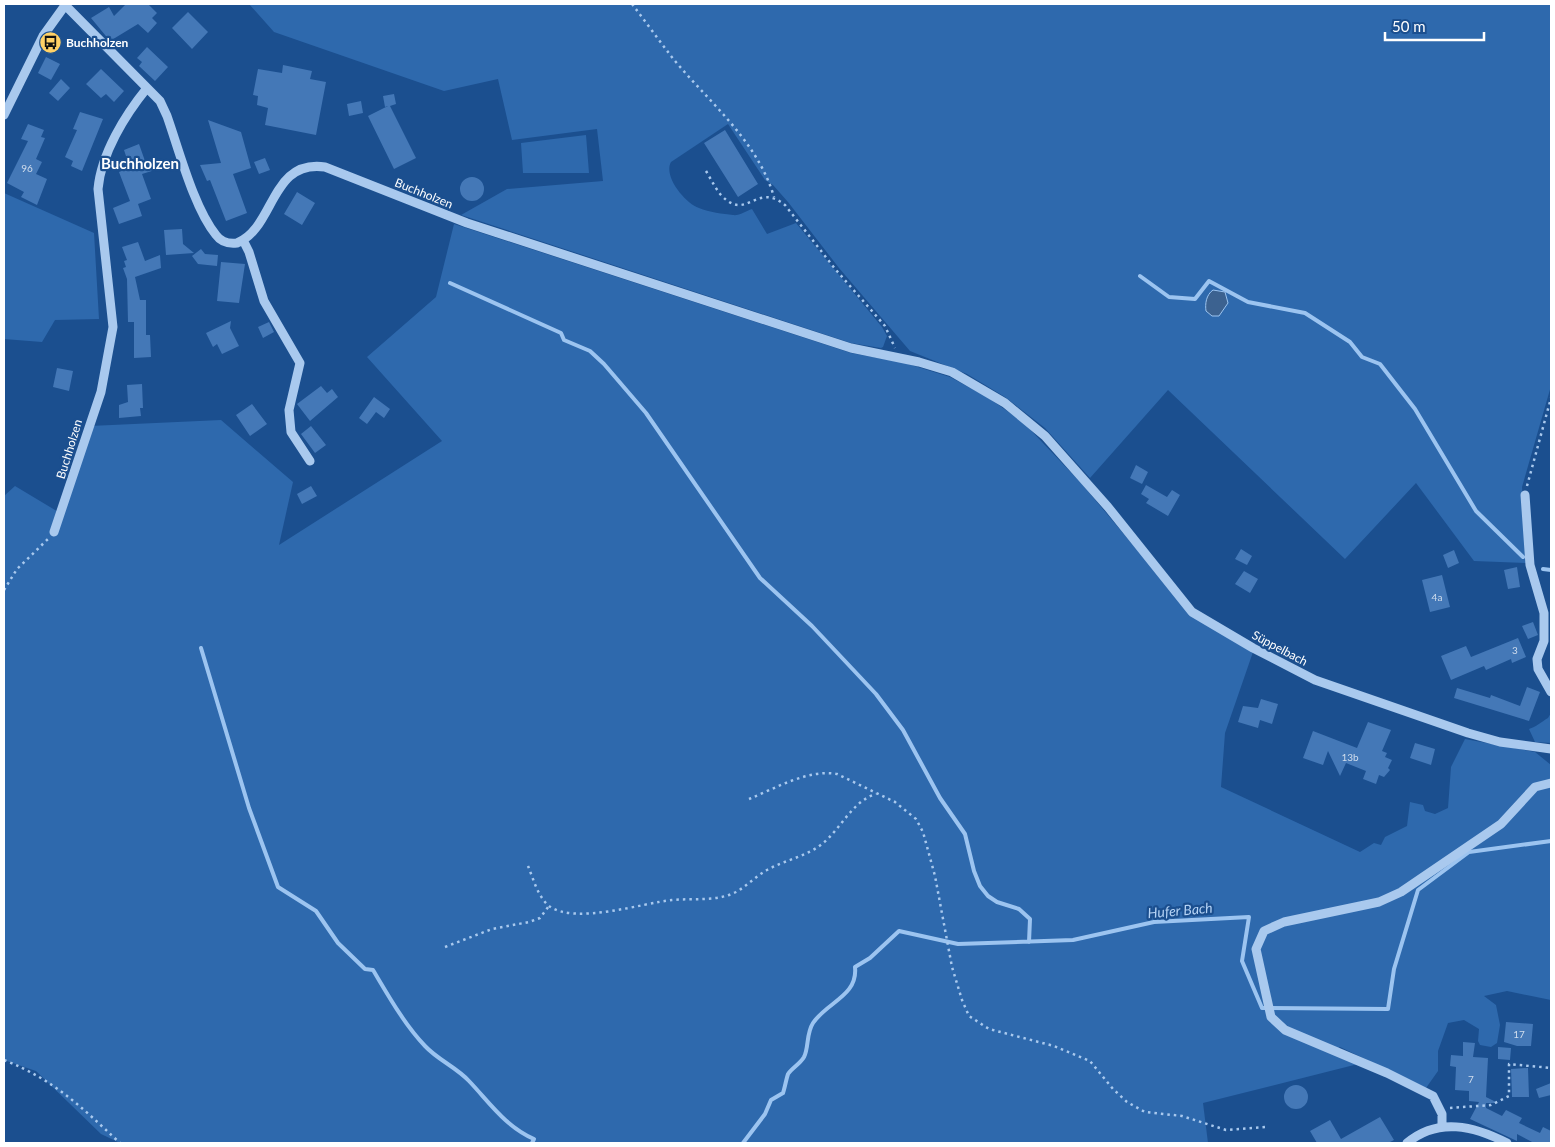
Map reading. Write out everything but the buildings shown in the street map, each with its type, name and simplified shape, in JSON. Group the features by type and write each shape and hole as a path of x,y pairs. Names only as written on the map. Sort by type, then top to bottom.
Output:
{"street":[{"path":"4,115 43,36 66,4 160,101 168,116 197,198 210,226 224,242 233,244 243,240 249,252 264,301 300,363 289,410 291,432 310,461"},
{"name":"Buchholzen","path":"54,532 101,392 113,327 98,189 99,176 122,122 147,88"},
{"name":"Buchholzen","path":"243,240 254,228 286,180 300,170 319,166 337,170 431,210 851,348 895,356"},
{"name":"Süppelbach","path":"895,356 940,368 981,388 1026,418 1067,459 1192,612 1253,648 1315,680 1468,733 1500,742 1551,748"},
{"path":"1525,495 1530,564 1544,613 1544,641 1537,659 1538,670 1551,692"},
{"path":"1442,1126 1442,1114 1433,1096 1402,1080 1285,1030 1271,1017 1256,949 1264,931 1284,922 1379,902 1401,892 1501,824 1535,787 1551,783"},
{"path":"1407,1143 1416,1135 1442,1126 1468,1127 1507,1143"}],"path":[{"path":"632,4 672,57 731,123 769,180 774,197"},
{"path":"706,171 721,194 735,205 741,206 762,197 774,197 785,205 836,270 885,326 894,342 895,356"},
{"path":"1525,495 1551,398"},
{"path":"4,590 17,570 54,532"},
{"path":"749,799 792,781 827,772 837,774 895,802 916,819 923,832 935,876 945,933 965,1008 970,1016 988,1029 1078,1054 1090,1061 1126,1102 1145,1112 1182,1116 1226,1130 1266,1127"},
{"path":"528,866 537,889 549,906 565,911 598,913 670,900 701,900 736,892 767,869 799,858 822,844 866,796 878,793"},
{"path":"445,947 492,929 540,918 549,906"},
{"path":"4,1060 34,1072 70,1097 120,1143"},
{"path":"1449,1108 1491,1105 1509,1096 1509,1064 1551,1068"}],"shaded area":[{"path":"249,4 1551,4 1551,386 1522,487 1527,563 1474,561 1416,483 1345,559 1168,390 1090,478 1045,428 1005,397 967,374 910,351 839,268 788,202 773,185 765,180 728,124 671,162 670,174 677,188 693,205 707,211 735,215 752,209 767,234 796,223 882,327 887,336 883,347 851,343 461,215 507,189 603,181 597,129 512,140 498,79 444,91 274,32"},
{"path":"586,135 589,173 523,173 521,143"},
{"path":"4,193 94,233 99,319 55,320 42,342 4,339"},
{"path":"454,224 851,353 905,363 950,377 987,397 1023,422 1081,483 1190,613 1253,652 1225,733 1221,787 1360,852 1374,843 1381,845 1385,837 1407,826 1410,802 1423,805 1425,811 1435,814 1448,808 1451,767 1465,739 1535,752 1551,765 1551,1000 1507,991 1484,996 1496,1005 1500,1025 1497,1043 1491,1047 1480,1045 1478,1041 1479,1029 1464,1020 1448,1023 1438,1051 1438,1071 1426,1088 1340,1047 1332,1053 1358,1064 1203,1103 1208,1143 120,1143 101,1134 36,1071 4,1060 4,496 15,486 60,513 90,426 221,420 293,482 279,545 442,441 367,357 436,297"},
{"path":"1213,290 1225,292 1228,303 1219,316 1212,316 1206,311 1206,300"},
{"path":"1551,713 1551,743 1535,742 1529,729 1548,718"}],"waterway":[{"path":"1140,276 1169,297 1195,299 1209,281 1248,302 1305,313 1350,342 1362,357 1380,364 1415,409 1476,511 1523,557"},
{"path":"450,283 561,333 564,340 590,351 604,364 646,413 760,578 812,626 876,694 903,730 940,798 965,834 974,871 980,886 988,896 997,902 1019,909 1030,919 1029,942"},
{"path":"1543,569 1551,570"},
{"path":"201,648 249,808 278,887 316,911 338,943 365,969 373,970 403,1019 425,1046 464,1076 506,1121 534,1139 532,1143"},
{"name":"Hufer Bach","path":"743,1143 765,1114 771,1100 783,1093 788,1074 804,1057 809,1032 813,1023 826,1009 847,992 855,977 855,967 870,958 899,931 958,944 1073,940 1154,922 1249,917 1242,961 1262,1008 1388,1009 1394,969 1418,890 1469,852 1551,841"}],"place":[{"name":"Buchholzen","path":"50,42"}],"district":[{"name":"Buchholzen","path":"140,163"}]}
